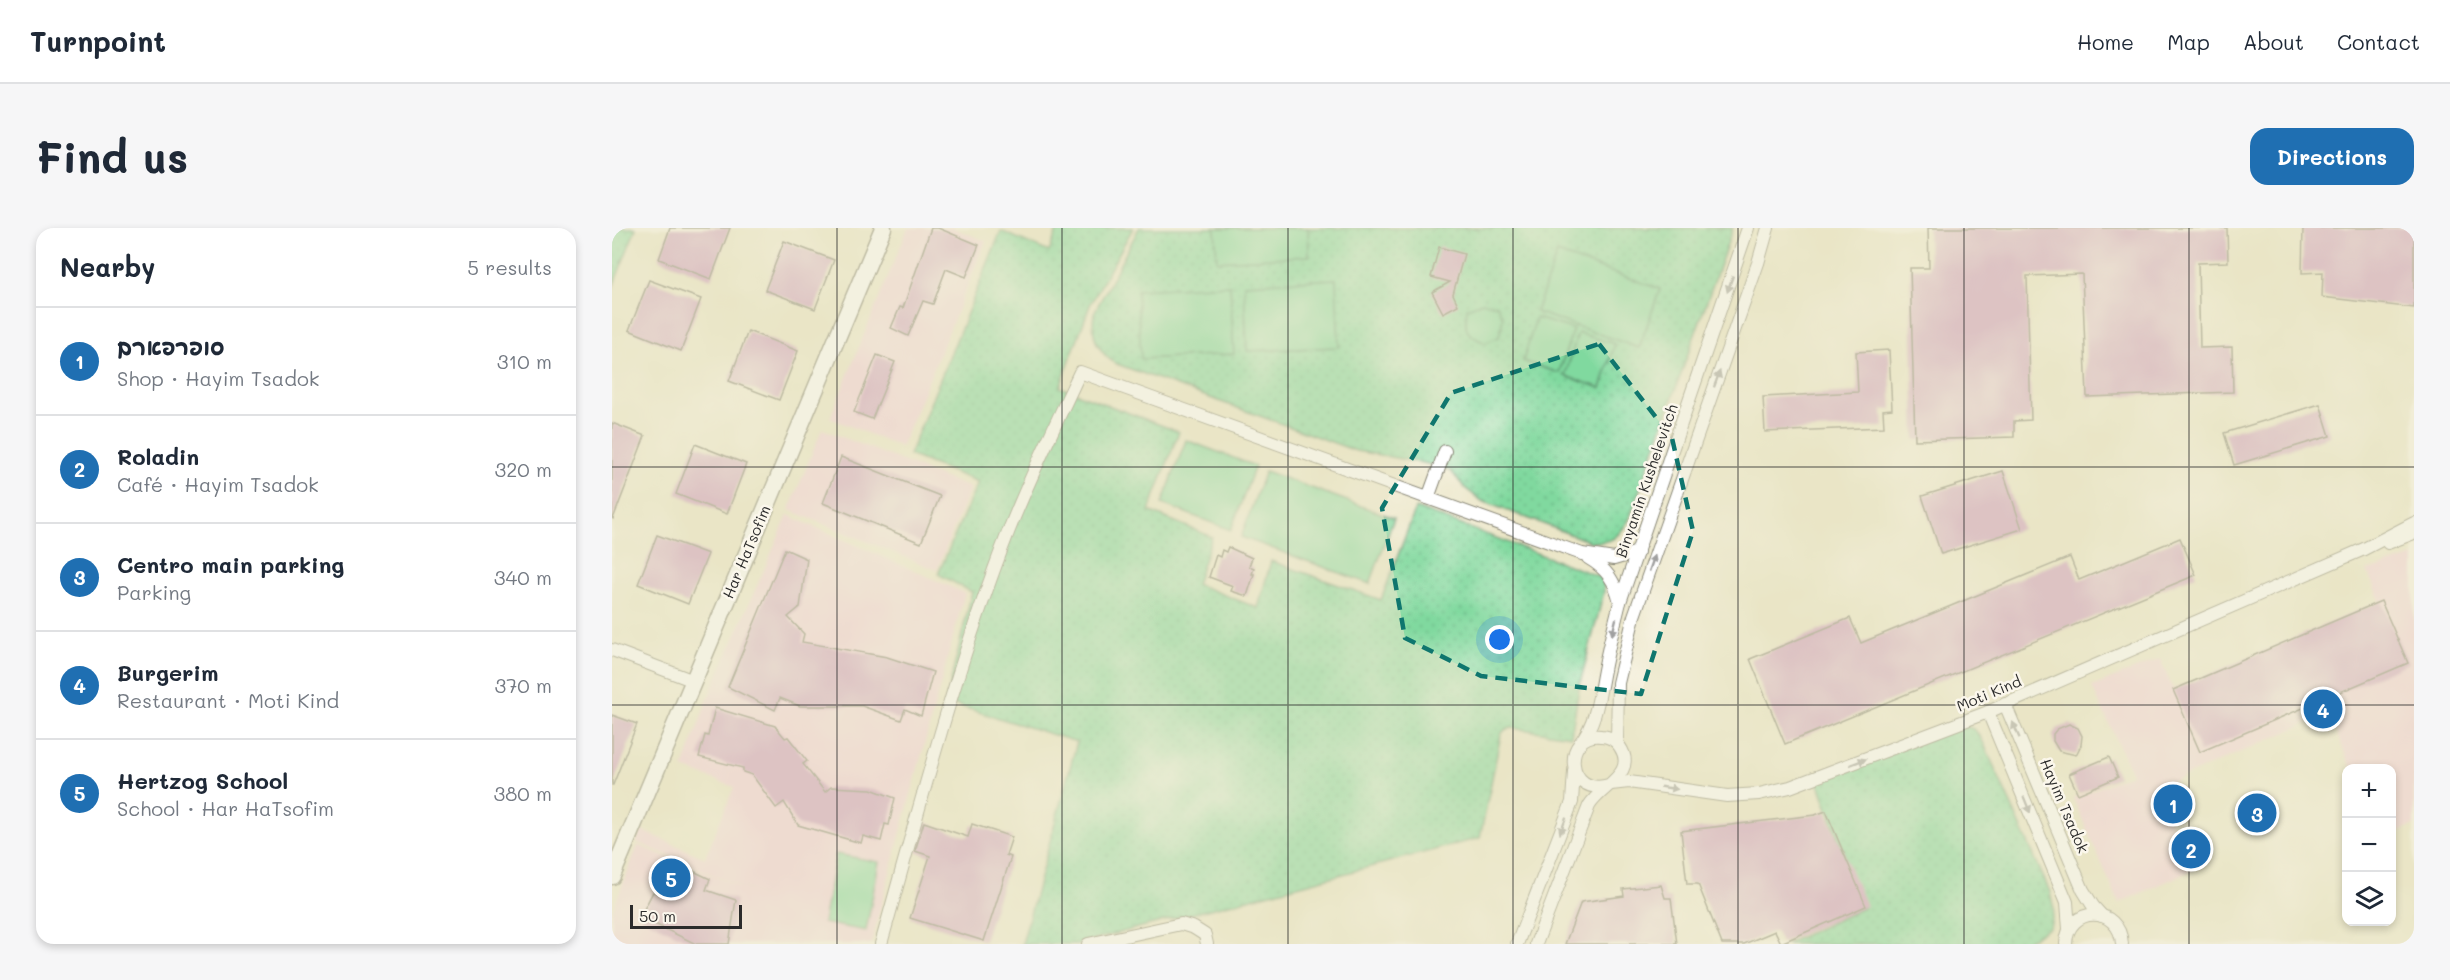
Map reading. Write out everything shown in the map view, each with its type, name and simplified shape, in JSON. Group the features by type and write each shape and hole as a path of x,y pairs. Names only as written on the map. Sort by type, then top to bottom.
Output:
{"street":[{"name":"Har HaTsofim","path":"612,876 883,228"},
{"name":"Binyamin Kushelevitch","path":"1580,743 1590,730 1598,707 1605,663 1620,602 1748,228"},
{"name":"Binyamin Kushelevitch","path":"1617,743 1618,683 1634,616 1758,263 1768,228"},
{"path":"881,944 934,756 995,569 1027,487 1080,372 1582,554 1614,559 1638,552"},
{"path":"1428,498 1445,451"},
{"name":"Moti Kind","path":"1610,784 1629,782 1715,795 1759,794 1819,777 1988,712 2364,549 2414,523"},
{"name":"Moti Kind","path":"2364,549 2376,548 2414,533"},
{"path":"1582,554 1599,565 1614,580 1620,602"},
{"path":"612,650 694,681"},
{"name":"Hayim Tsadok","path":"2006,704 2083,890 2102,916 2116,926 2122,944"},
{"path":"1988,712 2067,902 2066,938"},
{"path":"1517,944 1572,802 1573,756 1580,743 1596,736 1607,737 1617,743 1623,752 1624,766 1619,777 1596,795 1589,806 1536,944"},
{"path":"1574,770 1588,784 1598,787 1610,784"},
{"path":"2066,938 2081,918 2089,915 2102,916"},
{"path":"1092,943 1181,924 1205,935 1207,944"}],"highlighted area":[{"path":"1599,344 1672,438 1693,531 1641,694 1481,676 1405,638 1382,508 1451,393"}],"shaded area":[{"path":"908,228 953,228 986,241 901,447 830,418"},
{"path":"822,429 970,488 937,570 789,510"},
{"path":"788,515 965,593 871,944 612,944 612,912 638,845 770,899 636,842 641,830 705,858 734,787 683,768 708,698"},
{"path":"2414,556 2414,825 2396,832 2396,764 2349,764 2328,714 2156,789 2192,870 2119,903 2073,798 2132,774 2092,687 2160,659 2200,751 2407,662 2367,571"}],"green space":[{"path":"612,228 636,228 612,289"},
{"path":"1058,228 1133,228 1090,305 1060,387 1179,432 1149,511 1212,537 1196,584 1258,608 1271,561 1381,600 1416,508 1603,578 1604,592 1580,683 1571,736 1512,728 1506,729 1501,734 1480,838 1077,944 1022,944 1077,742 946,702 972,592 938,574 978,482 909,455 1001,231 1049,252"},
{"path":"1139,228 1733,228 1629,520 1614,538 1591,542 1482,501 1465,488 1451,471 1424,463 1356,451 1114,363 1103,353 1096,341 1093,329 1094,313"},
{"path":"1215,228 1308,228 1309,256 1217,261"},
{"path":"1557,253 1660,289 1639,348 1536,312"},
{"path":"1336,279 1339,347 1247,351 1244,284"},
{"path":"1230,285 1234,354 1141,359 1137,290"},
{"path":"1482,302 1497,305 1503,318 1499,337 1485,343 1469,333 1466,326 1467,308"},
{"path":"1536,318 1573,329 1559,373 1523,361"},
{"path":"1578,333 1615,344 1601,388 1565,376"},
{"path":"1186,440 1255,466 1231,530 1162,504"},
{"path":"1265,471 1394,518 1370,584 1241,537"},
{"path":"1959,726 1974,730 1984,744 2050,892 2054,909 2050,927 2022,944 1785,944 1863,908 1818,781"},
{"path":"836,854 879,862 866,931 823,923"}],"building":[{"path":"670,228 730,228 711,279 659,259"},
{"path":"931,228 938,228 979,245 966,277 946,269 933,304 923,301 908,336 891,328 900,307 903,308"},
{"path":"1928,228 2227,228 2228,262 2198,263 2200,348 2232,347 2233,392 2087,397 2082,274 2027,276 2031,420 2014,421 2014,437 1915,440 1910,268 1929,268"},
{"path":"2303,228 2414,228 2414,308 2322,297 2323,272 2302,273"},
{"path":"784,241 834,260 815,309 765,290"},
{"path":"1439,247 1464,254 1453,294 1458,305 1443,313 1432,292 1450,282 1431,277"},
{"path":"649,280 701,299 681,351 629,330"},
{"path":"748,331 798,351 779,400 729,381"},
{"path":"1889,350 1892,409 1883,410 1884,427 1765,432 1763,397 1858,392 1856,352"},
{"path":"877,355 895,362 872,419 854,412"},
{"path":"2320,404 2330,436 2234,465 2224,433"},
{"path":"612,423 645,436 613,519 612,518"},
{"path":"695,444 746,464 727,514 676,494"},
{"path":"841,457 940,496 921,543 823,503"},
{"path":"2003,471 2022,529 1941,554 1922,496"},
{"path":"657,535 708,554 688,604 638,584"},
{"path":"2180,538 2196,575 1785,744 1750,659 1850,618 1861,643 2070,557 2079,580"},
{"path":"1228,547 1252,558 1249,566 1254,568 1252,574 1254,574 1247,596 1231,591 1233,586 1209,577 1216,555 1220,557 1222,550 1226,552"},
{"path":"785,549 807,559 800,607 788,617 804,634 802,642 887,657 933,672 921,716 905,709 901,720 862,706 800,706 780,698 775,710 728,687"},
{"path":"2381,601 2408,663 2200,752 2173,690"},
{"path":"715,708 775,726 785,738 788,737 807,761 803,764 825,792 831,787 871,789 895,798 889,825 885,824 881,841 863,836 861,843 798,825 784,802 776,808 752,775 743,772 743,768 699,757 705,735 708,736"},
{"path":"612,715 637,724 613,785 612,785"},
{"path":"2069,724 2078,728 2082,736 2076,755 2059,751 2053,741 2053,734 2057,729"},
{"path":"2109,757 2118,777 2078,794 2069,774"},
{"path":"1826,811 1866,906 1781,943 1775,931 1744,944 1722,944 1698,884 1687,884 1681,831 1815,815"},
{"path":"924,822 968,837 972,824 1012,837 1006,855 1011,857 984,941 910,918 930,856 915,851"},
{"path":"683,866 710,879 706,890 736,900 729,944 696,944 640,917 653,892 668,897"},
{"path":"1661,885 1665,898 1671,898 1677,944 1565,944 1581,902 1624,896 1623,889"}],"place":[{"name":"Burgerim","path":"2323,709"},
{"name":"סופרפארם","path":"2173,804"},
{"name":"Centro main parking","path":"2257,813"},
{"name":"Roladin","path":"2191,849"},
{"name":"Hertzog School","path":"671,878"}]}
